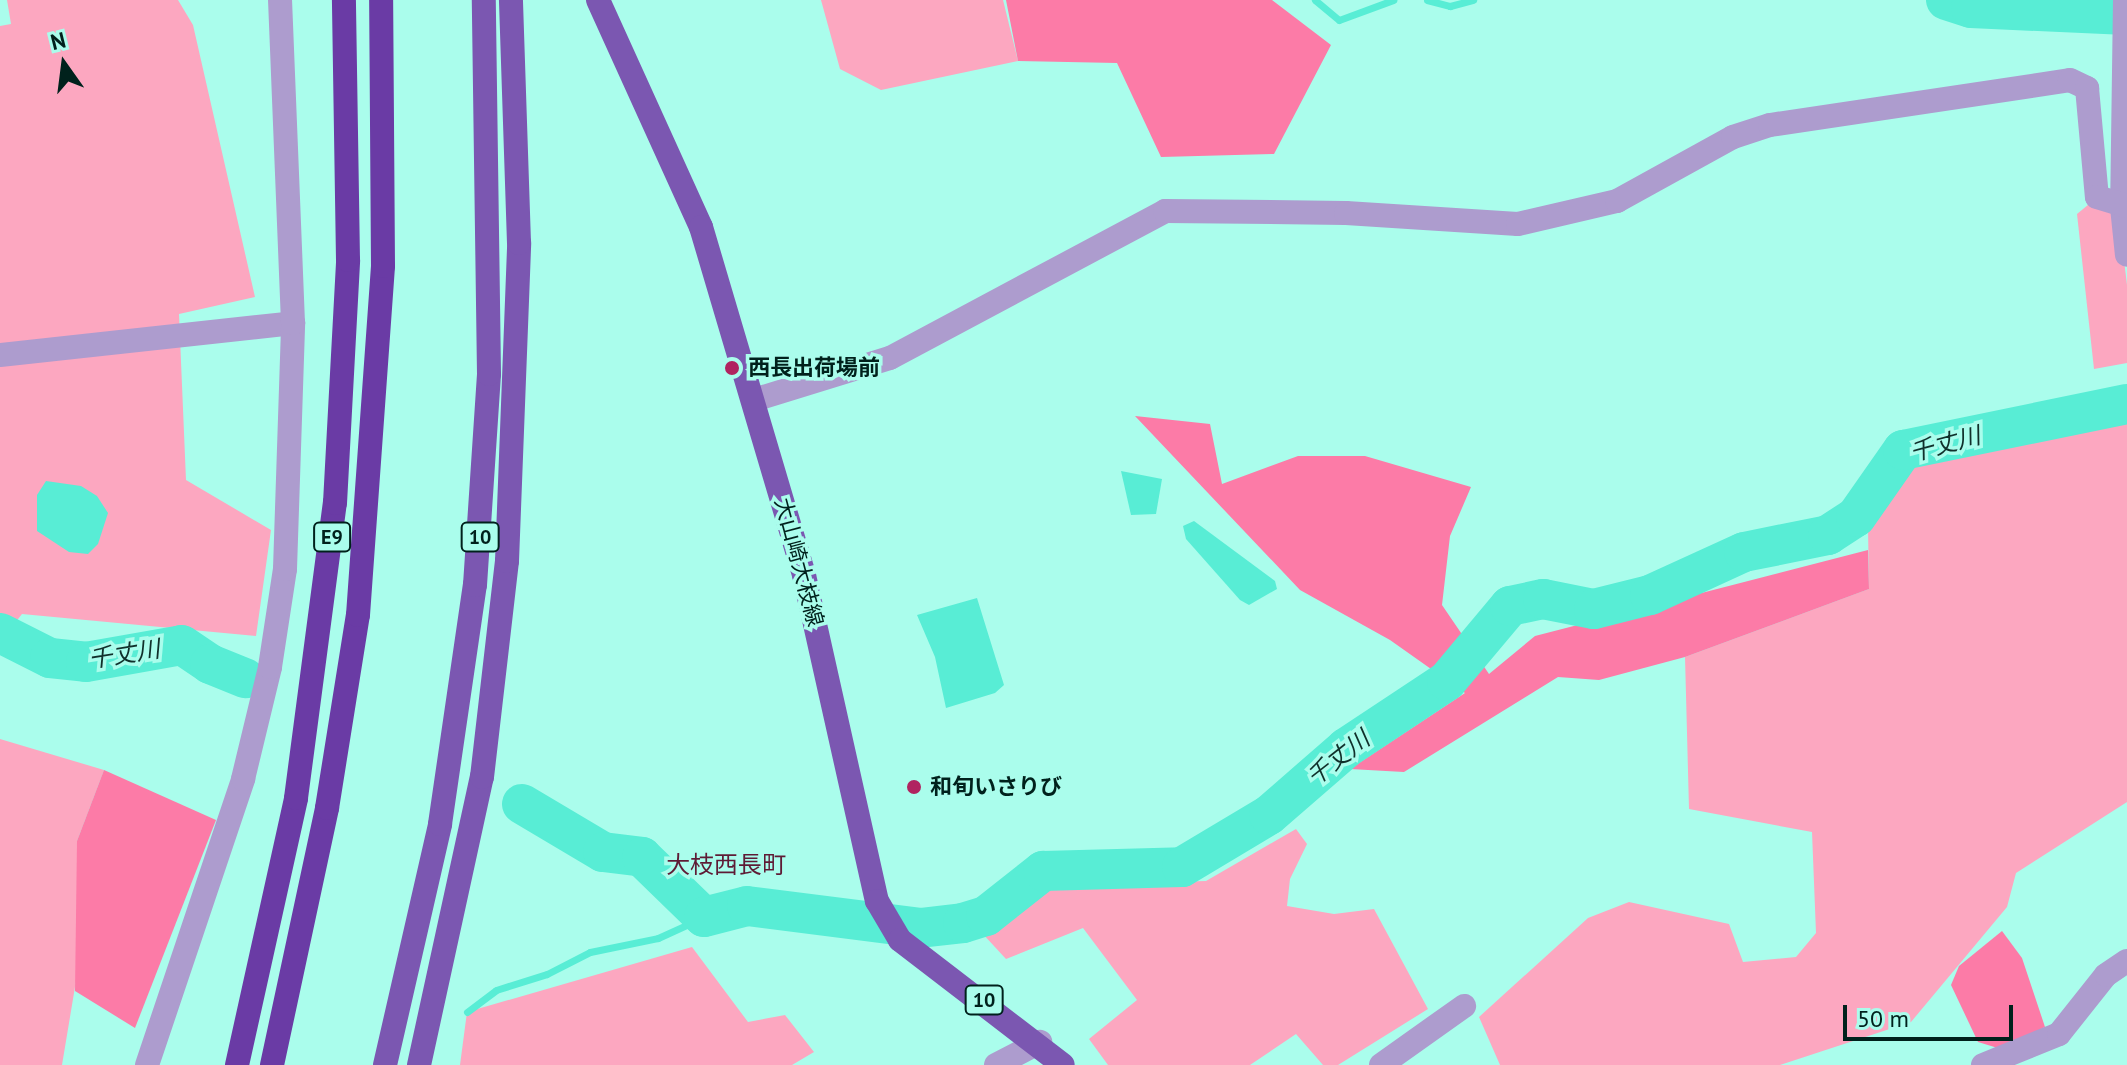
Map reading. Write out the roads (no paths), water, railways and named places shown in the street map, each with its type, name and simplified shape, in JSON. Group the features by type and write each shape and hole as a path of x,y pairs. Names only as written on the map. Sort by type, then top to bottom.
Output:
{"highway":[{"name":"E9","path":"237,1065 296,798 335,503 348,260 344,0"},
{"name":"E9","path":"272,1065 327,808 358,615 383,266 381,0"}],"main road":[{"name":"10","path":"385,1065 440,824 477,570 489,374 484,0"},
{"name":"10","path":"419,1065 482,777 507,561 519,243 511,0"},
{"name":"大山崎大枝線","path":"598,0 701,227 804,575 877,901 900,940 1040,1042 1063,1065"}],"street":[{"path":"147,1065 217,865 270,667 290,492 293,323 280,0"},
{"path":"2125,1 2124,206 2127,255"},
{"path":"754,400 890,358 1165,211 1346,213 1518,224 1617,201 1733,137 1770,125 2070,80 2087,88 2097,197 2124,206"},
{"path":"0,355 293,323"},
{"path":"1983,1065 2059,1034 2106,975 2127,961"},
{"path":"1381,1065 1464,1006"},
{"path":"996,1065 1040,1042"}],"waterway":[{"path":"1315,0 1339,20 1393,0"},
{"path":"1427,0 1450,6 1473,0"},
{"path":"1946,0 1971,8 2127,15"},
{"name":"千丈川","path":"522,804 603,852 642,857 704,917 747,906 920,928 963,923 986,916 1043,871 1182,867 1269,815 1346,748 1447,681 1510,606 1543,599 1594,609 1650,595 1744,552 1828,535 1856,517 1903,450 2127,404"},
{"name":"千丈川","path":"0,633 50,658 86,662 182,645 210,664 245,678"},
{"path":"467,1012 496,990 547,974 590,952 658,938 704,917"}],"place":[{"name":"西長出荷場前","path":"732,368"},
{"name":"和旬いさりび","path":"914,787"}],"district":[{"name":"大枝西長町","path":"726,865"}]}
